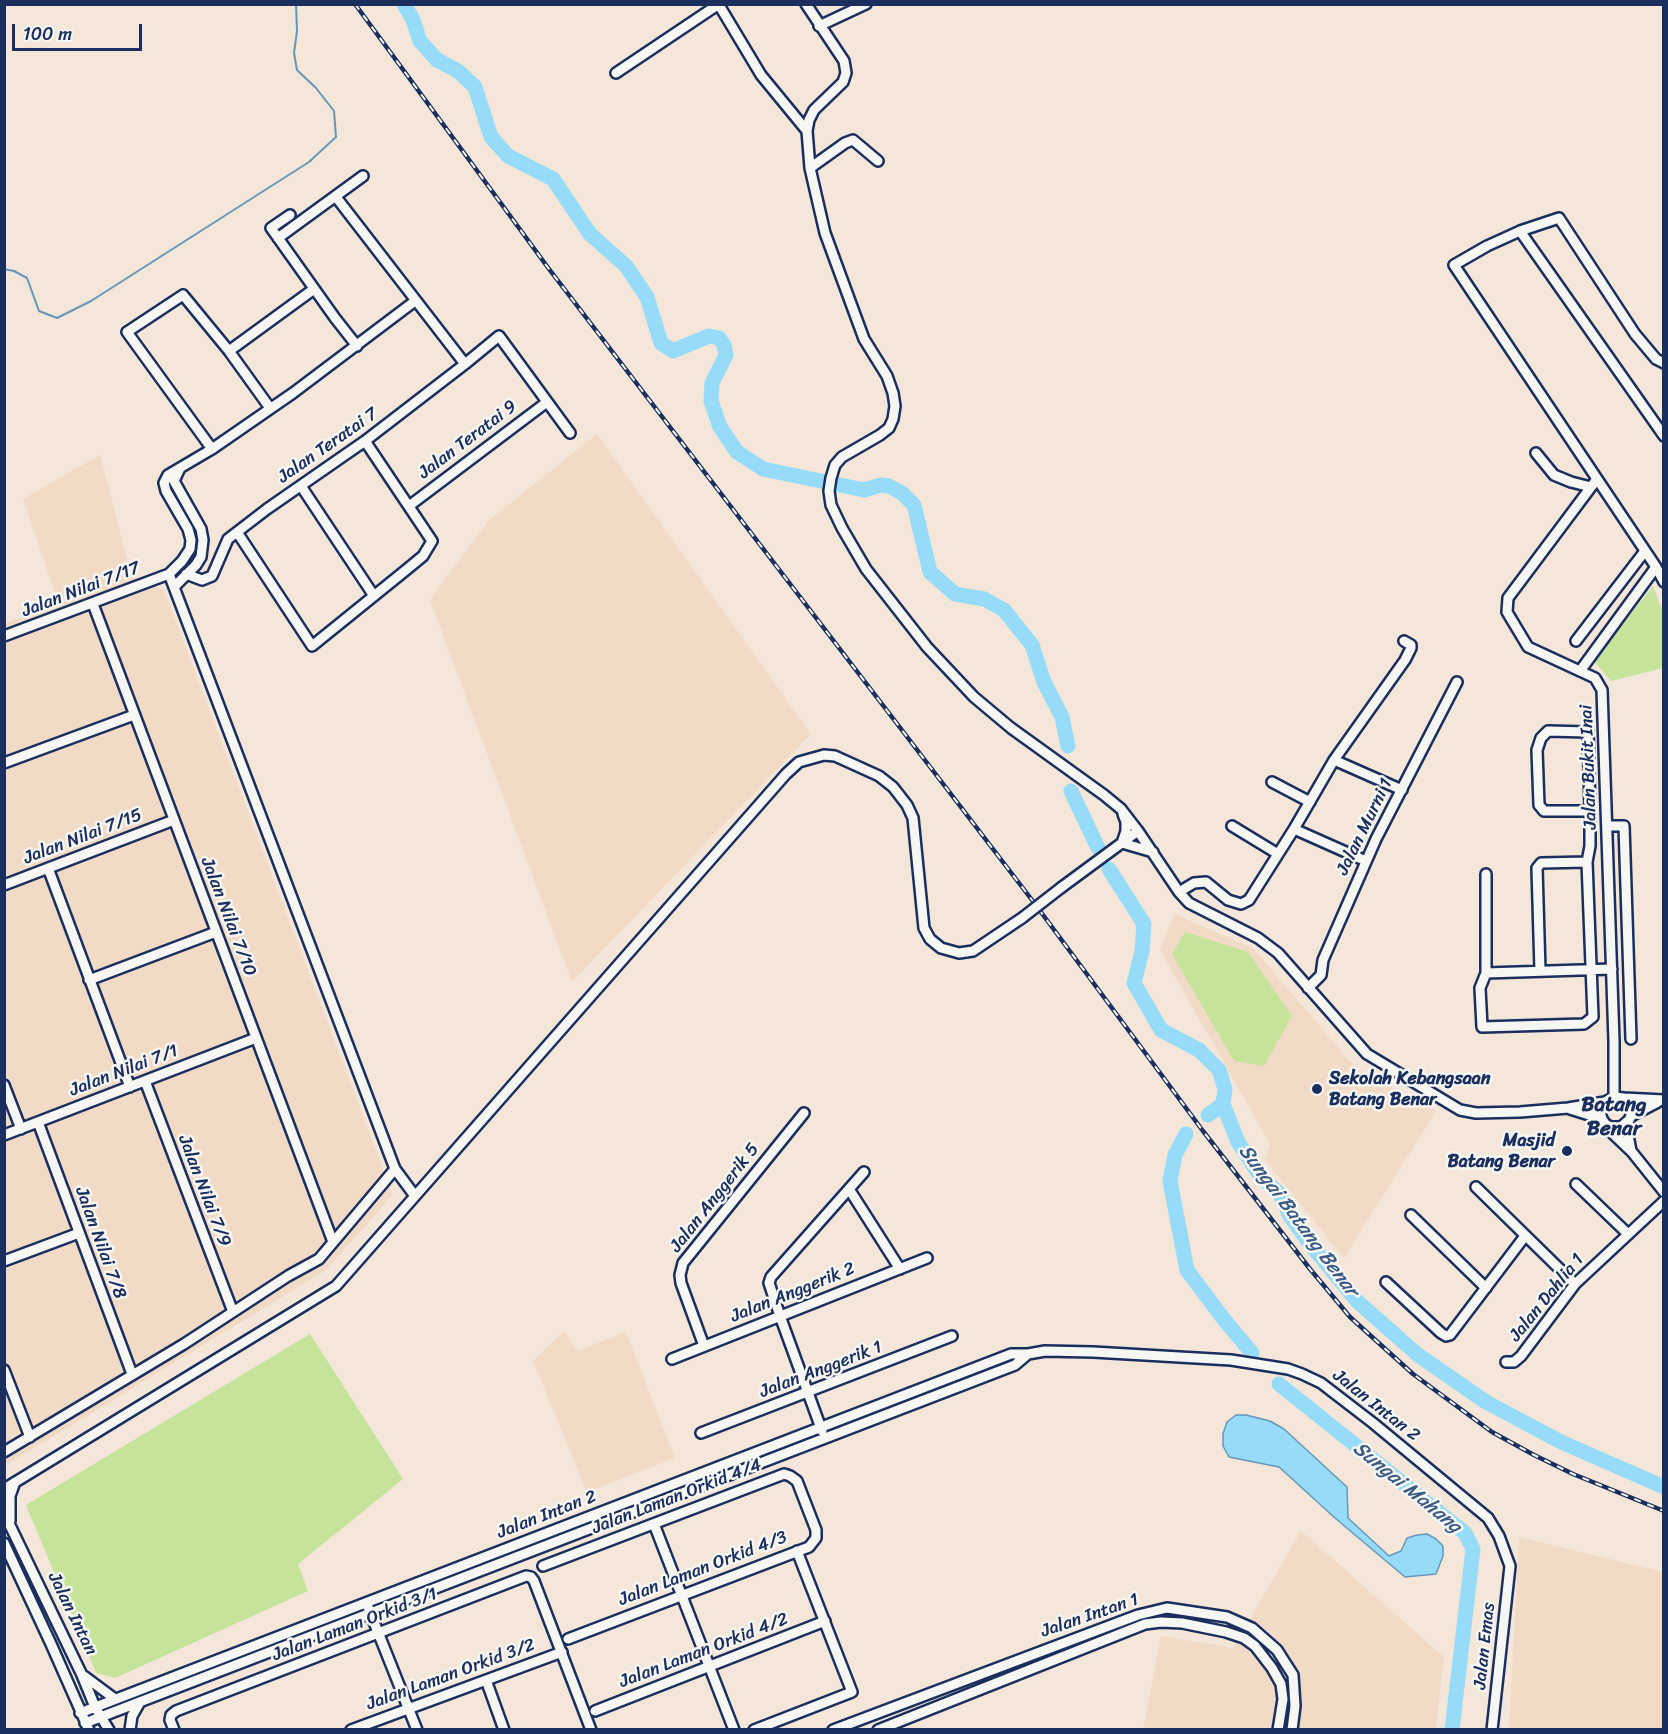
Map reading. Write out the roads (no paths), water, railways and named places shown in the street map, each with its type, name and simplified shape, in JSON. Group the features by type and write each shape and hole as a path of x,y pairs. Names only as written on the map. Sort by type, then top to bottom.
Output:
{"street":[{"path":"806,4 844,61 846,73 843,82 814,110 809,120 807,131 810,168 825,233 864,339 887,376 895,406 889,428 842,457 835,465 829,491 831,505 866,569 904,618 964,688 1011,728 1121,809 1179,892 1190,903 1258,938 1278,953 1367,1054 1460,1110 1476,1113 1568,1108 1619,1098 1662,1100"},
{"path":"819,26 866,4"},
{"path":"616,73 719,5 761,75 807,131"},
{"path":"810,168 845,143 853,140 878,161"},
{"path":"278,238 363,176"},
{"path":"336,197 465,364"},
{"path":"290,215 271,228 334,318 357,346"},
{"path":"1664,363 1656,359 1635,334 1559,218 1520,231 1487,246 1454,266 1594,483 1645,551 1664,582"},
{"path":"1520,231 1664,436"},
{"path":"229,351 314,289"},
{"path":"212,449 127,332 183,295 229,351 270,408"},
{"path":"415,1196 395,1169 169,574 190,549 191,540 188,529 166,491 164,483 168,475 212,449 416,302"},
{"name":"Jalan Teratai 7","path":"186,574 202,580 212,576 228,538 267,508 365,441 499,336 547,402"},
{"path":"547,402 570,433"},
{"name":"Jalan Teratai 9","path":"409,506 547,402"},
{"path":"237,532 312,645 423,556 432,540 365,441"},
{"path":"1536,453 1554,475 1571,482 1594,483"},
{"path":"174,587 201,557 203,540 201,530 174,481 180,468"},
{"name":"Jalan Bukit Inai","path":"1594,483 1508,598 1507,612 1528,647 1595,678 1602,690 1619,1098"},
{"path":"301,486 374,596"},
{"path":"1576,641 1645,551"},
{"path":"1580,671 1656,567"},
{"name":"Jalan Nilai 7/17","path":"4,636 169,574"},
{"name":"Jalan Nilai 7/10","path":"93,604 333,1242"},
{"path":"1179,892 1194,884 1206,882 1228,900 1241,903 1249,900 1334,760 1405,660 1411,645 1404,641"},
{"name":"Jalan Murni 1","path":"1308,988 1321,975 1323,960 1366,861 1457,682"},
{"path":"4,763 134,715"},
{"path":"1486,874 1486,973 1480,988 1482,1027 1579,1025 1593,1017 1587,862 1590,846 1590,811 1588,732 1548,731 1541,738 1537,750 1539,805 1544,811 1590,811"},
{"path":"4,1489 336,1286 799,762 824,754 835,756 879,776 893,787 907,805 913,818 924,928 930,939 941,948 958,953 973,951 1022,918 1138,831"},
{"path":"1334,760 1402,790"},
{"path":"1272,782 1310,802"},
{"path":"1121,809 1126,822 1122,843"},
{"name":"Jalan Nilai 7/15","path":"4,885 174,820"},
{"path":"1232,826 1278,854"},
{"path":"1607,826 1624,826 1631,1039"},
{"path":"1294,829 1366,861"},
{"path":"1122,843 1153,852"},
{"path":"1540,971 1538,868 1541,863 1587,862"},
{"path":"48,868 130,1087"},
{"path":"90,980 216,932"},
{"path":"1486,973 1612,969"},
{"name":"Jalan Nilai 7/1","path":"4,1135 256,1038"},
{"name":"Jalan Nilai 7/9","path":"145,1081 233,1312"},
{"path":"4,1085 21,1129"},
{"path":"1619,1098 1630,1107 1628,1120 1632,1152"},
{"path":"1568,1108 1616,1128 1662,1100"},
{"path":"1605,1102 1600,1111 1604,1122 1664,1192"},
{"name":"Jalan Anggerik 5","path":"704,1346 681,1283 683,1263 804,1113"},
{"name":"Jalan Nilai 7/8","path":"38,1122 132,1374"},
{"path":"4,1452 184,1344 288,1276 319,1259 395,1169"},
{"path":"825,1439 769,1283 771,1277 864,1172"},
{"path":"1576,1184 1628,1234"},
{"path":"1476,1187 1575,1284"},
{"path":"849,1189 900,1269"},
{"name":"Jalan Dahlia 1","path":"1506,1362 1514,1362 1521,1356 1575,1284 1664,1201"},
{"path":"1411,1215 1486,1288"},
{"path":"4,1262 79,1233"},
{"path":"1386,1282 1441,1333 1446,1336 1450,1335 1525,1236"},
{"name":"Jalan Anggerik 2","path":"672,1359 927,1258"},
{"name":"Jalan Anggerik 1","path":"701,1433 952,1336"},
{"name":"Jalan Intan 2","path":"80,1713 1011,1354 1093,1352 1231,1360 1288,1369 1302,1374 1321,1383 1373,1423 1488,1518 1510,1566"},
{"name":"Jalan Intan 2","path":"87,1726 101,1717 370,1612 1015,1365 1028,1354"},
{"path":"4,1370 30,1437"},
{"name":"Jalan Laman Orkid 4/4","path":"543,1566 784,1474 796,1481 806,1506"},
{"path":"10,1524 10,1496 15,1482"},
{"name":"Jalan Laman Orkid 4/3","path":"568,1639 809,1547 816,1538 816,1530 806,1506"},
{"name":"Jalan Intan","path":"4,1513 82,1675 95,1707 109,1730"},
{"path":"654,1524 734,1730"},
{"name":"Jalan Intan","path":"4,1543 87,1726"},
{"path":"754,1730 852,1692 797,1551"},
{"name":"Jalan Emas","path":"1492,1730 1510,1566"},
{"name":"Jalan Laman Orkid 3/1","path":"174,1730 170,1720 171,1715 176,1711 526,1576 531,1577 534,1581 562,1653"},
{"path":"366,1602 417,1730"},
{"name":"Jalan Intan 1","path":"833,1730 850,1726 1138,1615 1167,1608 1227,1617 1252,1628 1277,1650 1293,1675 1295,1706 1292,1730"},
{"name":"Jalan Laman Orkid 4/2","path":"596,1711 825,1622"},
{"name":"Jalan Intan 1","path":"879,1730 1145,1624 1161,1622 1182,1623 1226,1632 1244,1638 1256,1646 1281,1684 1283,1698 1278,1730"},
{"path":"562,1653 591,1730"},
{"name":"Jalan Laman Orkid 3/2","path":"351,1730 562,1653"},
{"path":"82,1675 115,1699"},
{"path":"486,1680 504,1730"},
{"path":"130,1730 132,1716 140,1702"}],"water":[{"path":"1236,1415 1270,1421 1284,1429 1347,1487 1348,1518 1389,1556 1401,1551 1407,1538 1427,1534 1436,1539 1443,1546 1443,1556 1436,1574 1405,1577 1279,1467 1229,1457 1223,1446 1223,1434 1227,1422"}],"waterway":[{"path":"4,269 27,278 39,311 57,318 91,301 309,162 336,137 334,111 316,88 297,70 294,53 297,31 296,4"},
{"name":"Sungai Batang Benar","path":"404,4 413,20 420,41 437,60 458,71 475,87 491,137 508,156 553,179 590,234 626,266 647,297 661,343 673,351 709,336 719,338 724,345 726,355 712,383 711,401 720,427 737,452 763,469 864,490 881,485 889,486 902,493 914,505 930,572 955,594 984,599 1004,610 1032,645 1044,682 1062,717 1068,746"},
{"name":"Sungai Batang Benar","path":"1071,791 1098,848"},
{"name":"Sungai Batang Benar","path":"1109,869 1144,924 1142,951 1134,983 1161,1030 1199,1050 1219,1070 1225,1089 1223,1104 1238,1142 1260,1176 1280,1194 1290,1216 1310,1244 1358,1302 1418,1355 1486,1402 1561,1442 1664,1487"},
{"name":"Sungai Mahang","path":"1208,1115 1223,1104"},
{"name":"Sungai Mahang","path":"1186,1134 1175,1155 1170,1181 1187,1270 1252,1353"},
{"name":"Sungai Mahang","path":"1279,1384 1465,1533 1473,1549 1452,1730"}],"railway":[{"path":"355,4 549,269 1032,900 1203,1131 1350,1317 1413,1374 1492,1432 1573,1474 1664,1511"}],"place":[{"name":"Sekolah Kebangsaan Batang Benar","path":"1317,1089"},
{"name":"Masjid Batang Benar","path":"1567,1151"}],"district":[{"name":"Batang Benar","path":"1614,1118"}]}
